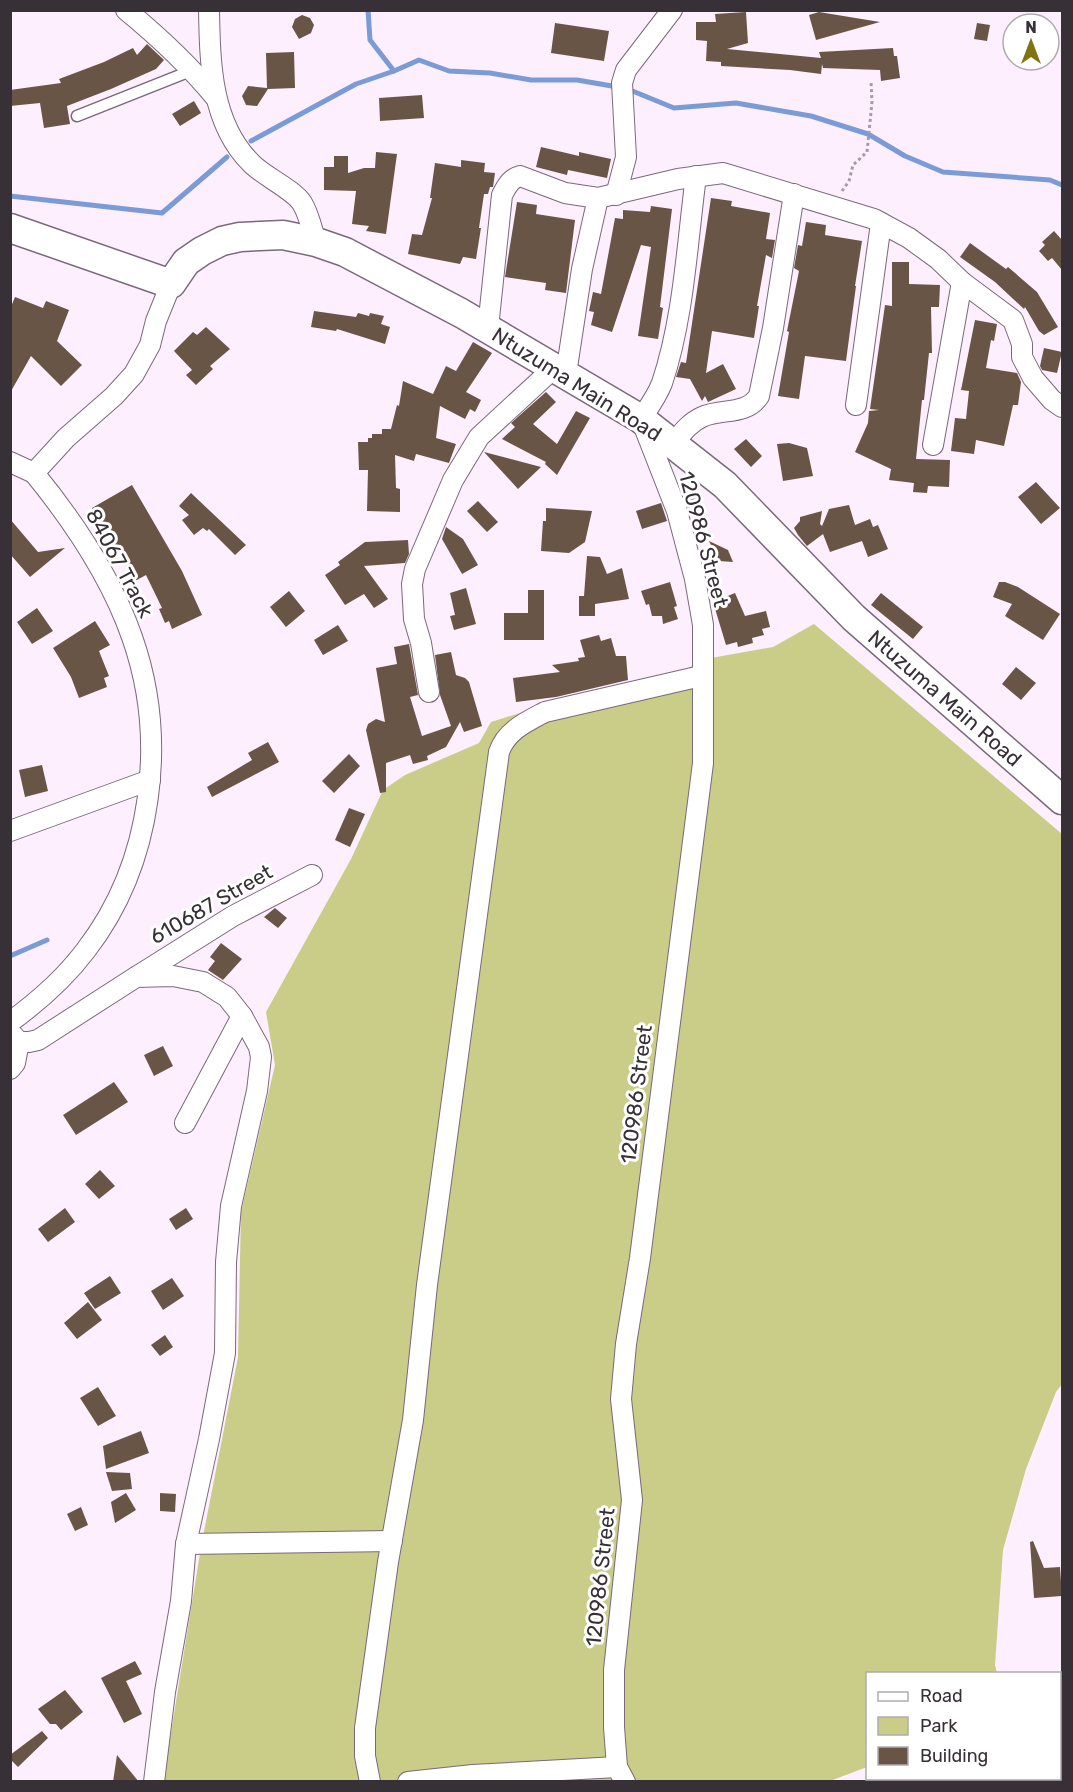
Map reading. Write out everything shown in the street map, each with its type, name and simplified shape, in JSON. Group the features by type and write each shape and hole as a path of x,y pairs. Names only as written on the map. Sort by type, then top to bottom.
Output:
{"main road":[{"path":"10,228 171,284"},
{"name":"Ntuzuma Main Road","path":"171,284 186,262 222,241 263,234 283,235 316,242 345,252 488,328 641,419 725,484 854,618 1062,800"}],"street":[{"path":"126,10 163,40 193,70 217,100"},
{"path":"209,10 210,54 217,100 234,144 252,165 302,202 316,242"},
{"path":"429,692 421,643 414,619 412,584 415,569 453,480 478,437 560,370 582,269 607,196 626,157 622,84 626,70 672,10"},
{"path":"488,328 502,195 513,178 520,176 565,193 607,196 696,176 723,173 874,219 909,238 1013,320 1022,344 1022,357 1033,378 1052,400 1062,407"},
{"path":"641,419 655,399 662,382 677,324 696,176"},
{"path":"673,444 696,420 709,414 742,409 755,402 759,396 773,328 794,194"},
{"path":"855,405 881,223"},
{"path":"933,445 962,282"},
{"path":"10,462 34,473 66,438 106,403 134,374 150,345 156,321 171,284"},
{"name":"120986 Street","path":"621,1774 614,1726 614,1670 632,1500 621,1399 626,1344 640,1258 703,763 701,676 703,625 695,579 677,511 641,419"},
{"name":"84067 Track","path":"10,1022 35,1004 88,948 124,884 141,836 150,780 151,752 147,700 142,671 132,637 115,597 91,554 64,510 34,473"},
{"path":"370,1782 365,1756 365,1728 392,1541 413,1420 427,1285 487,830 501,746 503,740 517,728 545,712 701,676"},
{"path":"10,831 150,780"},
{"name":"610687 Street","path":"15,1037 38,1040 233,916 312,875"},
{"path":"136,977 173,976 211,985 228,997 242,1016 259,1047 257,1091 231,1206 226,1262 225,1353 186,1544 181,1601 165,1692 154,1782"},
{"path":"185,1123 242,1016"},
{"path":"10,1069 15,1063 15,1037"},
{"path":"186,1544 392,1541"},
{"path":"408,1782 473,1774 621,1774"}],"lane":[{"path":"77,116 193,70"}],"path":[{"path":"823,203 844,190 853,165 867,152 872,81"}],"green space":[{"path":"814,624 1062,834 1062,1384 1056,1392 1026,1469 1003,1550 995,1665 997,1672 866,1672 866,1767 830,1781 163,1782 201,1547 238,1357 241,1212 275,1065 266,1012 351,859 383,790 405,775 479,743 491,722 558,701 684,670 711,658 773,647"}],"building":[{"path":"746,12 748,43 727,49 821,58 819,52 893,48 894,56 897,56 900,78 881,81 880,70 823,68 822,64 821,74 721,66 721,62 706,61 707,41 696,40 696,22 716,22 715,14"},
{"path":"819,12 880,22 816,40 809,15"},
{"path":"302,15 310,18 314,25 311,33 299,39 292,27 295,19"},
{"path":"555,23 609,31 604,61 551,53"},
{"path":"977,23 990,25 987,41 974,39"},
{"path":"147,44 164,60 156,69 67,106 70,124 44,128 40,103 10,106 10,90 61,83 59,79 133,48 137,55"},
{"path":"294,52 295,88 268,89 257,106 246,105 242,96 248,86 267,88 266,53"},
{"path":"422,95 424,118 380,121 379,98"},
{"path":"194,101 201,113 180,126 172,114"},
{"path":"541,147 579,156 579,152 611,159 607,178 568,170 567,175 536,167"},
{"path":"376,152 397,154 386,234 366,231 369,226 352,224 356,191 324,190 324,167 334,167 334,156 348,156 348,173 364,168 375,168"},
{"path":"461,160 485,163 484,172 495,173 493,187 490,187 488,194 484,194 476,259 463,257 460,264 408,254 412,234 422,235 432,198 430,198 435,163 461,167"},
{"path":"711,198 732,201 731,206 770,213 766,239 775,240 772,258 766,255 754,338 712,331 706,373 723,364 736,389 708,402 705,396 702,401 690,379 676,377 681,362 686,363"},
{"path":"517,202 537,205 536,214 575,220 566,293 545,290 546,283 505,277"},
{"path":"651,206 672,209 658,339 638,336 651,247 641,245 612,332 591,325 594,312 589,311 593,292 601,294 615,218 623,219 623,210 650,212"},
{"path":"806,222 826,225 825,235 862,241 846,361 805,356 799,399 778,396 789,332 787,331 799,271 794,268 798,245 802,246"},
{"path":"1054,231 1062,240 1062,270 1052,258 1048,261 1039,251 1045,245 1042,242"},
{"path":"970,243 1006,269 1008,267 1037,292 1058,327 1044,335 1039,331 1025,307 1024,309 995,282 960,257"},
{"path":"892,262 909,262 909,284 940,285 939,307 931,307 932,353 929,353 916,459 950,460 949,487 928,486 927,493 913,492 914,483 889,480 891,469 855,452 868,423 869,411 879,410 870,409 885,305 892,306"},
{"path":"15,297 43,308 46,301 69,310 57,341 82,365 61,386 31,356 10,393 10,309"},
{"path":"314,311 356,317 358,313 384,316 381,324 390,327 385,344 337,329 336,331 311,327"},
{"path":"975,320 997,324 994,341 991,340 986,368 1017,373 1021,382 1018,405 1013,405 1004,446 976,440 974,454 951,451 955,418 966,419 969,391 961,390"},
{"path":"206,327 230,349 210,366 213,369 196,385 186,375 192,370 174,351 193,332 197,335"},
{"path":"473,342 492,353 466,392 481,400 475,412 470,409 465,419 440,406 436,438 456,444 449,463 416,454 414,461 395,455 396,488 400,489 400,512 367,511 368,470 359,470 358,442 368,442 372,434 382,434 382,429 391,429 397,405 399,406 403,381 433,394 446,366 456,371"},
{"path":"1044,348 1062,352 1057,373 1042,370 1040,366"},
{"path":"546,392 556,402 533,424 557,444 576,411 590,418 557,475 545,464 546,462 502,439 515,427 511,423"},
{"path":"746,439 762,456 751,467 734,449"},
{"path":"789,443 807,448 813,476 783,481 777,444"},
{"path":"484,452 541,467 518,489"},
{"path":"1036,482 1060,508 1041,524 1018,497"},
{"path":"691,483 703,508 691,515 681,488"},
{"path":"132,485 182,571 202,615 172,629 169,621 165,623 159,609 162,608 146,575 135,581 92,508"},
{"path":"191,493 246,545 235,555 209,529 207,531 203,528 194,535 182,520 189,515 179,506"},
{"path":"478,501 498,522 487,532 467,511"},
{"path":"661,503 667,521 642,529 636,511"},
{"path":"849,505 855,525 870,519 873,527 878,525 888,549 868,557 862,541 830,552 823,534 807,546 794,528 800,521 800,517 822,511 820,524 822,526 829,509"},
{"path":"546,508 592,511 585,542 569,553 541,551"},
{"path":"10,519 38,552 65,548 30,577 10,554"},
{"path":"446,527 463,539 478,565 462,574 442,539"},
{"path":"408,540 409,554 405,563 364,566 388,599 374,608 364,594 345,605 325,575 340,565 338,562 365,542"},
{"path":"709,541 728,550 733,562 719,561"},
{"path":"587,556 600,557 607,574 622,568 629,599 595,604 595,616 579,616 579,596 584,596"},
{"path":"670,582 678,619 663,624 662,616 652,616 649,604 646,605 641,591"},
{"path":"999,582 1018,587 1060,614 1043,640 1005,616 1012,604 993,597"},
{"path":"466,588 476,624 454,630 450,616 455,615 450,593"},
{"path":"528,590 544,590 544,640 504,640 504,613 528,613"},
{"path":"289,591 305,611 286,627 270,607"},
{"path":"735,593 745,616 766,611 770,627 762,629 764,635 752,638 753,643 738,647 737,642 726,645 713,602"},
{"path":"881,593 923,627 913,639 871,605"},
{"path":"37,608 53,631 32,644 17,622"},
{"path":"95,621 110,645 99,651 109,676 104,678 107,687 79,698 71,677 53,648"},
{"path":"338,625 348,641 323,655 314,640"},
{"path":"599,635 601,641 611,638 616,656 626,656 628,680 556,697 516,702 513,678 560,672 552,665 579,661 578,658 585,657 580,640"},
{"path":"409,644 418,695 410,697 422,736 451,726 440,695 435,655 451,652 456,675 469,682 482,726 464,732 460,722 446,747 427,756 428,760 413,764 410,755 386,763 386,792 380,793 366,730 368,724 376,719 385,722 376,668 397,664 394,647"},
{"path":"1016,667 1036,683 1021,700 1002,684"},
{"path":"268,742 279,762 212,797 207,787 252,760 248,753"},
{"path":"349,754 360,766 334,793 322,781"},
{"path":"42,765 48,791 25,797 19,770"},
{"path":"349,808 365,814 350,847 335,840"},
{"path":"275,908 287,918 278,928 264,917"},
{"path":"221,943 242,959 223,980 208,970 215,961 210,957"},
{"path":"163,1046 173,1066 154,1076 144,1055"},
{"path":"114,1082 128,1102 76,1135 63,1115"},
{"path":"100,1170 115,1186 99,1199 85,1184"},
{"path":"65,1208 75,1222 48,1242 38,1229"},
{"path":"186,1208 193,1219 176,1230 169,1219"},
{"path":"110,1276 121,1293 95,1309 84,1293"},
{"path":"172,1278 184,1296 163,1310 151,1291"},
{"path":"88,1302 102,1320 77,1339 64,1323"},
{"path":"165,1335 173,1347 160,1356 151,1345"},
{"path":"98,1387 116,1416 98,1426 80,1398"},
{"path":"141,1431 149,1453 106,1469 103,1446"},
{"path":"106,1472 130,1473 132,1489 112,1491"},
{"path":"126,1493 136,1510 115,1523 111,1502"},
{"path":"160,1493 176,1494 175,1512 160,1511"},
{"path":"81,1507 88,1525 75,1531 67,1514"},
{"path":"1033,1541 1044,1568 1060,1567 1062,1596 1034,1598 1030,1542"},
{"path":"135,1661 142,1674 126,1681 142,1714 124,1723 101,1678"},
{"path":"65,1690 83,1712 61,1730 56,1724 50,1724 38,1709"},
{"path":"42,1731 48,1738 18,1767 10,1759 10,1755"},
{"path":"117,1755 139,1782 113,1782"}],"waterway":[{"path":"368,10 370,40 394,71 419,60 449,71 490,73 531,80 577,80 612,86"},
{"path":"251,141 356,84 394,71"},
{"path":"630,90 674,108 736,103 811,116 868,134 905,156 943,172 1050,180 1062,185"},
{"path":"10,196 162,213 227,157"},
{"path":"10,956 47,940"}]}
